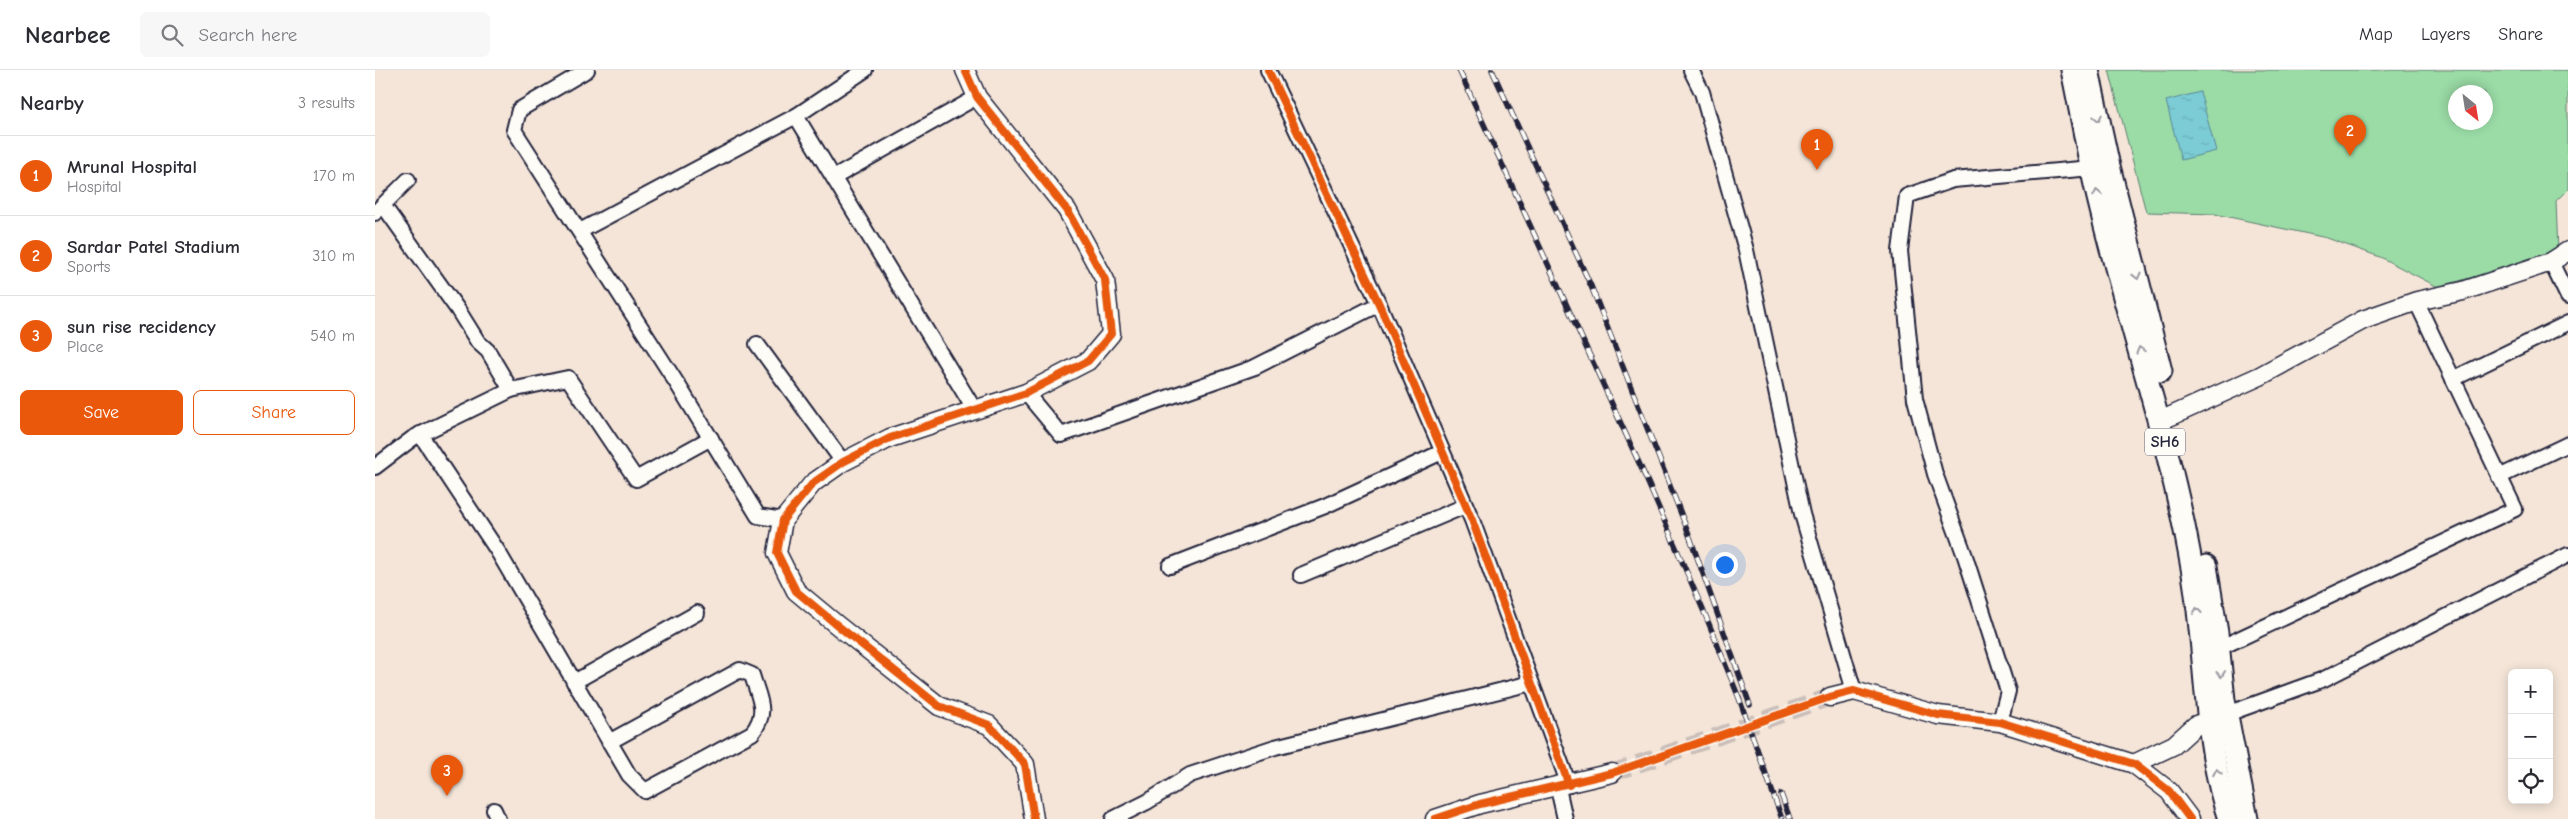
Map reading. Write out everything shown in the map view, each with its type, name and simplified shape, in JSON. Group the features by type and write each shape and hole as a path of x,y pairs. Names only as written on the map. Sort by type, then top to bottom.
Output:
{"main road":[{"name":"SH6","path":"2072,70 2101,209 2166,419"},
{"path":"2088,70 2166,419 2205,564 2210,652 2217,718 2217,773 2229,819"},
{"path":"2217,718 2247,819"}],"street":[{"path":"587,70 519,110 514,130 580,231 759,516 783,520"},
{"path":"580,231 796,116 865,70"},
{"path":"965,70 977,97 1067,210 1105,280 1111,334 1089,361 1026,393 890,438 843,462 813,483 783,520 777,554 796,591 939,706 989,725 1025,764 1033,819"},
{"path":"1268,70 1379,304 1465,506 1531,683 1564,786 1565,819"},
{"path":"1691,70 1702,92 1746,250 1802,514 1854,691"},
{"path":"835,177 977,97"},
{"path":"796,116 835,177 974,409"},
{"path":"2001,722 2008,691 1965,556 1935,474 1915,399 1901,252 1907,196 1953,180 2092,168"},
{"path":"408,180 379,209 458,310 478,342 489,352 511,390"},
{"path":"2166,419 2261,376 2363,320 2416,301 2463,290 2551,262 2568,251"},
{"path":"2551,262 2568,297"},
{"path":"2210,652 2515,509 2416,301"},
{"path":"1026,393 1061,435 1255,367 1379,304"},
{"path":"2453,379 2568,323"},
{"path":"757,344 843,462"},
{"path":"375,467 420,434 511,390 568,378 636,479 711,438"},
{"path":"420,434 497,550 609,742 629,775 645,790 752,733 761,722 763,713 752,675 740,670 609,742"},
{"path":"2499,477 2568,444"},
{"path":"1170,566 1325,506 1442,452"},
{"path":"1301,575 1465,506"},
{"path":"2133,764 2174,745 2197,725 2324,679 2568,555"},
{"path":"575,682 697,613"},
{"path":"1113,819 1147,802 1190,775 1256,753 1531,683"},
{"path":"1830,697 1854,691 1938,715 2001,722 2133,764 2169,791 2190,819"},
{"path":"1435,819 1479,804 1564,786 1612,773"}],"green space":[{"path":"2109,70 2568,70 2568,189 2556,201 2558,253 2438,287 2380,257 2327,238 2215,214 2146,212"}],"water":[{"path":"2200,92 2216,151 2181,160 2166,101"}],"tunnel":[{"path":"1612,773 1830,697"}],"railway":[{"path":"1459,70 1645,476 1707,619 1739,698 1782,819"},
{"path":"1492,70 1591,286 1687,529 1750,705"},
{"path":"1781,794 1790,819"}],"cycle path":[{"path":"965,70 977,97 1067,210 1105,280 1111,334 1088,361 1026,393 890,438 843,462 813,483 783,520 777,553 796,591 837,625 939,706 989,725 1025,764 1034,819"},
{"path":"1268,70 1379,304 1472,520 1569,785"},
{"path":"1435,819 1480,804 1612,773 1830,697 1854,691 1938,715 2000,722 2134,764 2169,791 2190,819"}],"place":[{"name":"Sardar Patel Stadium","path":"2350,156"},
{"name":"Mrunal Hospital","path":"1817,170"},
{"name":"sun rise recidency","path":"447,796"}]}
